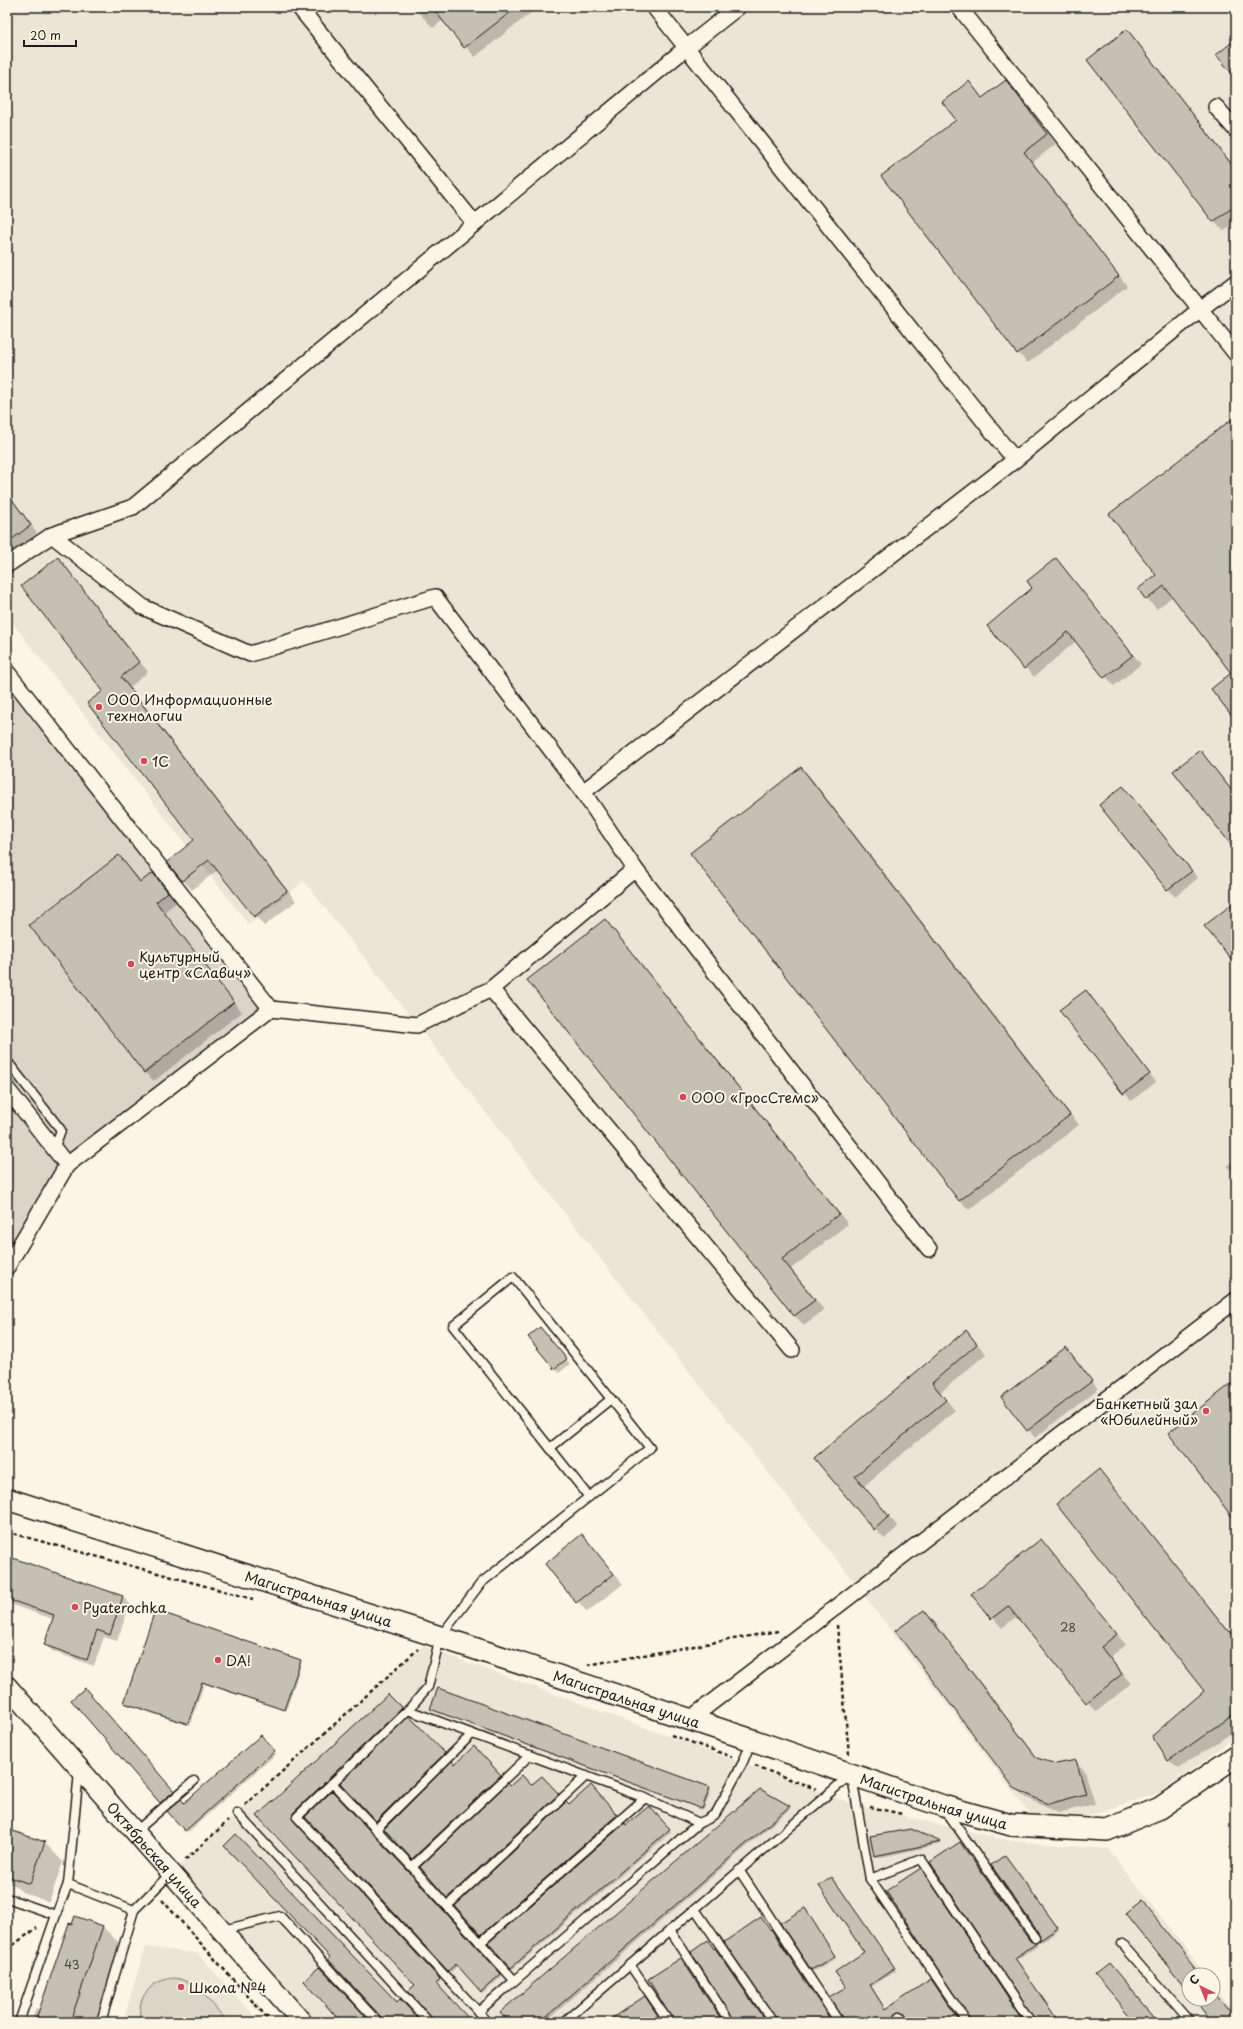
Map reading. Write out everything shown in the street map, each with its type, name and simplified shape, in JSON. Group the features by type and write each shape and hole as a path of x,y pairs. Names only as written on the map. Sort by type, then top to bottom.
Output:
{"main road":[{"name":"Магистральная улица","path":"7,1499 431,1641 690,1719 943,1806 1011,1824 1107,1830 1160,1808 1236,1756"}],"street":[{"path":"299,7 475,224"},
{"path":"654,7 1015,460"},
{"path":"7,565 52,535 133,507 686,48 738,7"},
{"path":"959,7 1199,310 1236,354"},
{"path":"1216,107 1236,130"},
{"path":"583,792 1015,460 1199,310 1236,282"},
{"path":"52,535 143,607 250,654 435,597 583,792 635,870 929,1249"},
{"path":"7,672 271,1009"},
{"path":"7,1267 66,1165 271,1009 417,1024 491,989 635,870"},
{"path":"491,989 792,1350"},
{"path":"7,1089 66,1165"},
{"path":"690,1719 1236,1300"},
{"name":"Октябрьская улица","path":"7,1686 223,1930 302,2022"}],"lane":[{"path":"7,1061 61,1130 54,1149"},
{"path":"488,2022 297,1817 408,1710 428,1687 431,1641 481,1582 590,1497 650,1448 513,1278 452,1326 590,1497"},
{"path":"550,1448 611,1399"},
{"path":"408,1710 645,1798 698,1823"},
{"path":"376,1829 472,1734"},
{"path":"478,2012 698,1823 708,1819 716,1813 743,1762 752,1740"},
{"path":"412,1867 530,1756"},
{"path":"19,2022 68,1884 80,1770"},
{"path":"564,2022 851,1774"},
{"path":"851,1774 870,1879 967,2022"},
{"path":"447,1906 586,1776"},
{"path":"135,1832 194,1781"},
{"path":"332,1782 412,1867 514,1980"},
{"path":"480,1943 645,1798"},
{"path":"943,1806 1035,1938"},
{"path":"237,1813 429,2022"},
{"path":"870,1879 921,1859 1031,2022"},
{"path":"739,1870 839,2022"},
{"path":"101,2022 134,1910 171,1873"},
{"path":"68,1884 134,1910"},
{"path":"7,1898 56,1915"},
{"path":"695,1908 773,2022"},
{"path":"223,1930 280,1916 378,2022"},
{"path":"670,1930 730,2022"},
{"path":"1122,1944 1190,2022"},
{"path":"630,1964 669,2022"}],"path":[{"path":"835,1607 851,1774"},
{"path":"582,1666 781,1631"},
{"path":"171,1873 431,1641"},
{"path":"154,1890 271,2022"},
{"path":"7,1949 56,1915"}],"shaded area":[{"path":"7,7 1236,7 1236,1298 859,1588 304,881 249,925 7,616"},
{"path":"7,673 270,1009 66,1165 7,1266"},
{"path":"1236,1300 1236,1735 1207,1759 1161,1792 1098,1813 1038,1825 860,1590"},
{"path":"423,1646 856,1805 1011,1841 1108,1849 1200,1967 1181,1967 1181,2007 1221,2007 1221,1994 1236,2014 1236,2022 303,2022 171,1873"},
{"name":"Школа №4","path":"145,1947 197,1953 260,2022 123,2022"},
{"path":"175,1978 183,1980 197,1989 228,2022 141,2022 140,2005 147,1991 159,1982 166,1979"}],"building":[{"path":"432,7 517,7 464,48"},
{"path":"1127,29 1236,170 1236,205 1213,222 1087,60"},
{"path":"1236,39 1236,78 1216,55"},
{"path":"1006,80 1047,134 1024,152 1119,276 1017,354 881,176 956,120 942,102 969,81 982,98"},
{"path":"1236,416 1236,721 1211,689 1231,673 1164,586 1146,600 1138,589 1156,575 1109,514"},
{"path":"7,493 31,525 7,543"},
{"path":"58,557 139,662 121,677 287,891 254,917 209,860 182,881 167,862 194,840 87,703 103,691 21,586"},
{"path":"1056,558 1133,655 1104,678 1068,632 1024,669 987,626 1032,588 1027,581"},
{"path":"1200,750 1236,796 1236,851 1173,771"},
{"path":"801,767 1070,1115 959,1201 690,853"},
{"path":"1123,786 1192,871 1167,890 1099,805"},
{"name":"Культурный центр «Славич»","path":"119,855 140,882 153,873 168,892 156,902 234,1002 144,1073 29,925"},
{"path":"1236,901 1236,965 1204,926"},
{"name":"ООО «ГросСтемс»","path":"605,919 839,1214 782,1259 815,1300 794,1316 527,980"},
{"path":"1086,990 1150,1074 1123,1094 1059,1010"},
{"path":"540,1327 567,1359 554,1369 528,1337"},
{"path":"966,1330 977,1344 932,1383 946,1400 855,1476 889,1516 874,1530 814,1458"},
{"path":"1066,1347 1092,1381 1027,1431 1001,1397"},
{"path":"1236,1380 1236,1522 1168,1433"},
{"path":"1099,1469 1236,1641 1236,1713 1168,1761 1152,1736 1204,1691 1056,1504"},
{"path":"582,1534 614,1574 576,1603 545,1564"},
{"path":"1041,1539 1117,1634 1101,1647 1122,1674 1086,1703 1008,1606 991,1619 971,1594"},
{"name":"Pyaterochka","path":"7,1556 123,1596 110,1635 97,1630 87,1660 44,1645 54,1615 7,1599"},
{"path":"155,1610 301,1660 284,1710 202,1682 188,1724 124,1703"},
{"path":"924,1610 1037,1758 1056,1764 1076,1760 1086,1794 1048,1804 1014,1788 895,1631"},
{"path":"85,1688 174,1791 160,1803 71,1700"},
{"path":"438,1688 710,1787 702,1809 430,1709"},
{"path":"388,1694 402,1708 293,1813 292,1819 440,1979 436,1983 472,2022 434,2022 408,1991 415,1985 257,1816"},
{"path":"409,1716 445,1753 376,1821 340,1783"},
{"path":"261,1735 275,1751 185,1831 167,1811 181,1799 184,1803"},
{"path":"474,1746 501,1775 412,1859 384,1829 452,1761 455,1764"},
{"path":"522,1775 531,1785 542,1776 559,1794 447,1898 420,1867 508,1783 510,1786"},
{"path":"591,1785 617,1815 481,1935 455,1906 566,1802 569,1805"},
{"path":"760,1789 790,1806 540,2022 509,2022 500,2012"},
{"path":"332,1791 408,1871 501,1974 481,1992 456,1964 448,1971 305,1817"},
{"path":"649,1806 670,1829 511,1968 488,1943 625,1823 626,1825"},
{"path":"7,1829 45,1842 30,1884 7,1876"},
{"path":"911,1829 941,1842 874,1856 870,1836"},
{"path":"236,1834 397,2002 400,1999 422,2022 383,2022 382,2018 328,1959 330,1957 224,1846"},
{"path":"960,1842 1030,1941 1037,1943 1015,1958 1059,2022 1036,2022 930,1862"},
{"path":"1005,1855 1058,1928 1039,1941 1040,1935 991,1865"},
{"path":"921,1868 1024,2022 972,2022 886,1891"},
{"path":"832,1877 895,1968 870,1985 885,2009 931,1979 960,2022 909,2022 905,2013 900,2011 895,2014 897,2022 844,2022 829,1997 846,1987 835,1972 864,1952 819,1886"},
{"path":"1142,1901 1195,1967 1181,1967 1181,1983 1126,1914"},
{"path":"805,1908 835,1956 811,1970 780,1923"},
{"path":"75,1916 103,1926 70,2022 35,2022 69,1923 72,1924"},
{"path":"761,1917 770,1930 771,1929 832,2022 778,2022 724,1942"},
{"path":"708,1940 766,2022 735,2022 691,1952"},
{"path":"681,1958 723,2022 674,2022 648,1979"},
{"path":"1109,1963 1159,2022 1136,2022 1095,1974"},
{"path":"319,1967 371,2022 341,2022 304,1981"},
{"path":"645,1996 662,2022 606,2022"},
{"path":"1221,2000 1236,2019 1236,2022 1212,2022 1200,2007 1221,2007"}],"place":[{"name":"ООО Информационные технологии","path":"99,707"},
{"name":"1С","path":"144,761"},
{"name":"Культурный центр «Славич»","path":"131,964"},
{"name":"ООО «ГросСтемс»","path":"683,1097"},
{"name":"Банкетный зал «Юбилейный»","path":"1206,1411"},
{"name":"Pyaterochka","path":"75,1607"},
{"name":"DA!","path":"218,1660"},
{"name":"Школа №4","path":"181,1987"}]}
